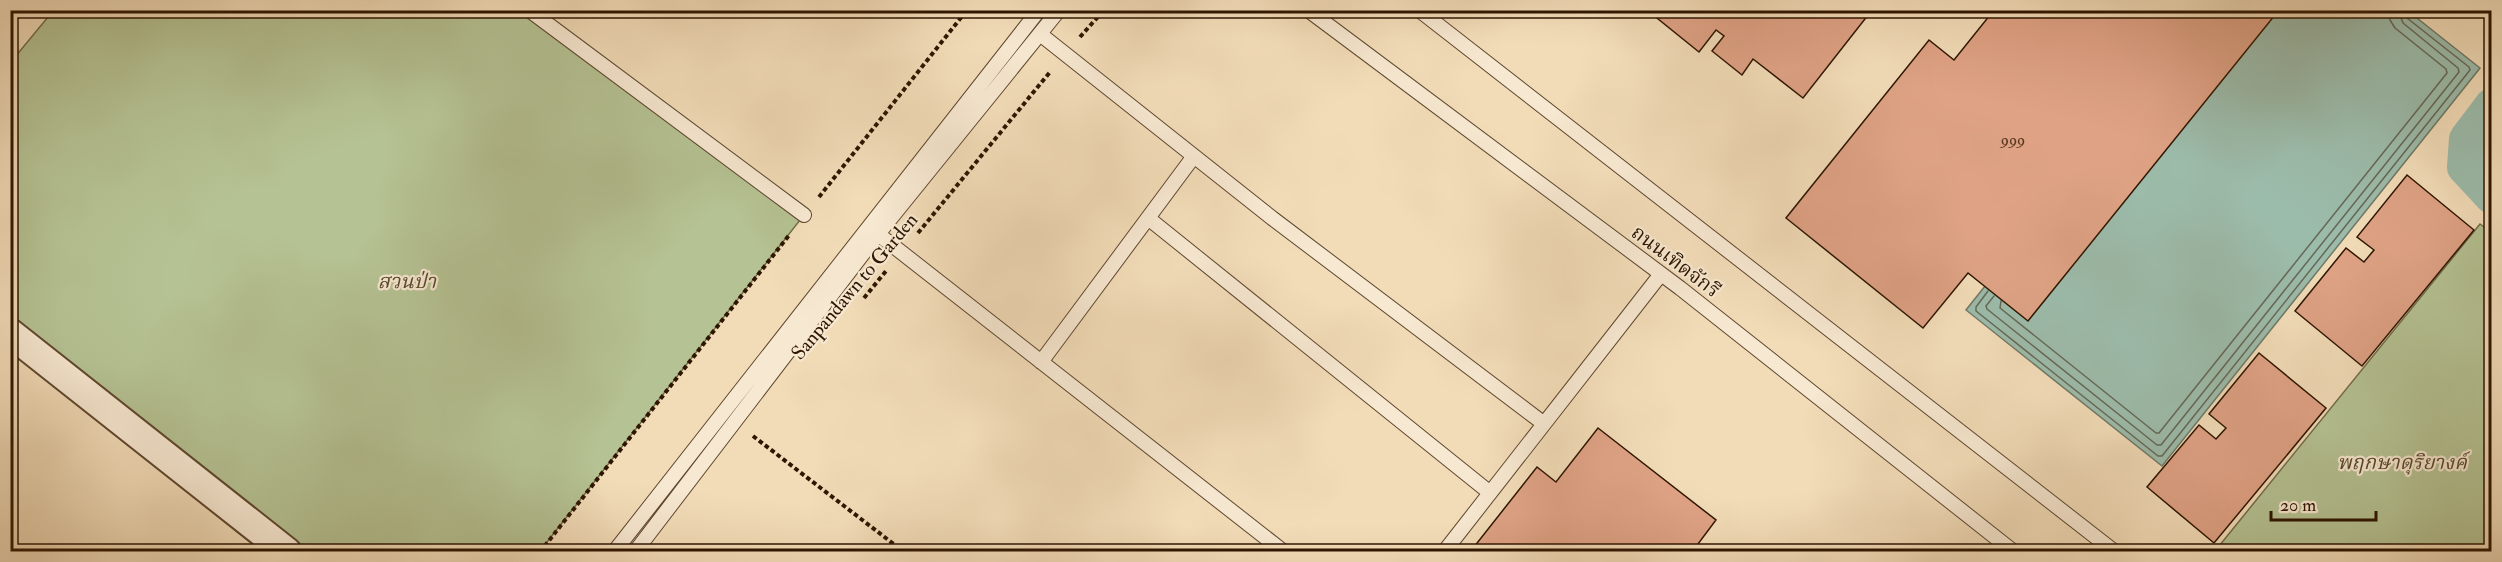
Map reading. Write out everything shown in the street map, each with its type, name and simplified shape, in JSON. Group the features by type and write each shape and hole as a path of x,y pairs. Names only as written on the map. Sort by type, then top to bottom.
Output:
{"street":[{"path":"10,333 287,552"}],"lane":[{"path":"529,10 804,216"},
{"path":"614,552 1039,10"},
{"path":"634,552 878,234 1059,10"},
{"name":"ถนนเทิดจักรี","path":"1308,10 1661,274 2014,552"},
{"name":"ถนนเทิดจักรี","path":"1419,10 2115,552"},
{"path":"1040,34 1291,233 1543,423"},
{"path":"1041,362 1194,156"},
{"path":"1148,218 1490,492"},
{"path":"878,234 903,251 1284,552"},
{"path":"1444,552 1661,274"}],"path":[{"path":"540,552 967,10"},
{"name":"Sanpandawn to Garden","path":"857,306 1064,54 1104,10"},
{"path":"752,435 904,552"}],"green space":[{"name":"สวนป่า","path":"53,11 529,11 804,215 540,551 287,551 11,333 10,63"},
{"name":"พฤกษาดุริยางค์","path":"2480,224 2492,233 2491,551 2215,551"}],"water":[{"path":"2204,11 2408,11 2480,68 2162,466 1966,310"}],"building":[{"path":"1647,10 1872,10 1803,98 1753,59 1742,75 1712,51 1724,36 1716,30 1699,52"},
{"path":"1994,10 2279,10 2028,321 1968,273 1923,328 1786,218 1929,40 1954,60"},
{"path":"2407,175 2474,230 2362,366 2295,311 2346,248 2364,262 2374,250 2357,237"},
{"path":"2259,353 2326,408 2214,543 2147,487 2199,425 2216,439 2226,428 2209,414"},
{"path":"1598,428 1716,520 1692,552 1470,552 1537,467 1556,482"}],"waterway":[{"path":"2492,106 2467,139 2465,167 2492,196"}]}
